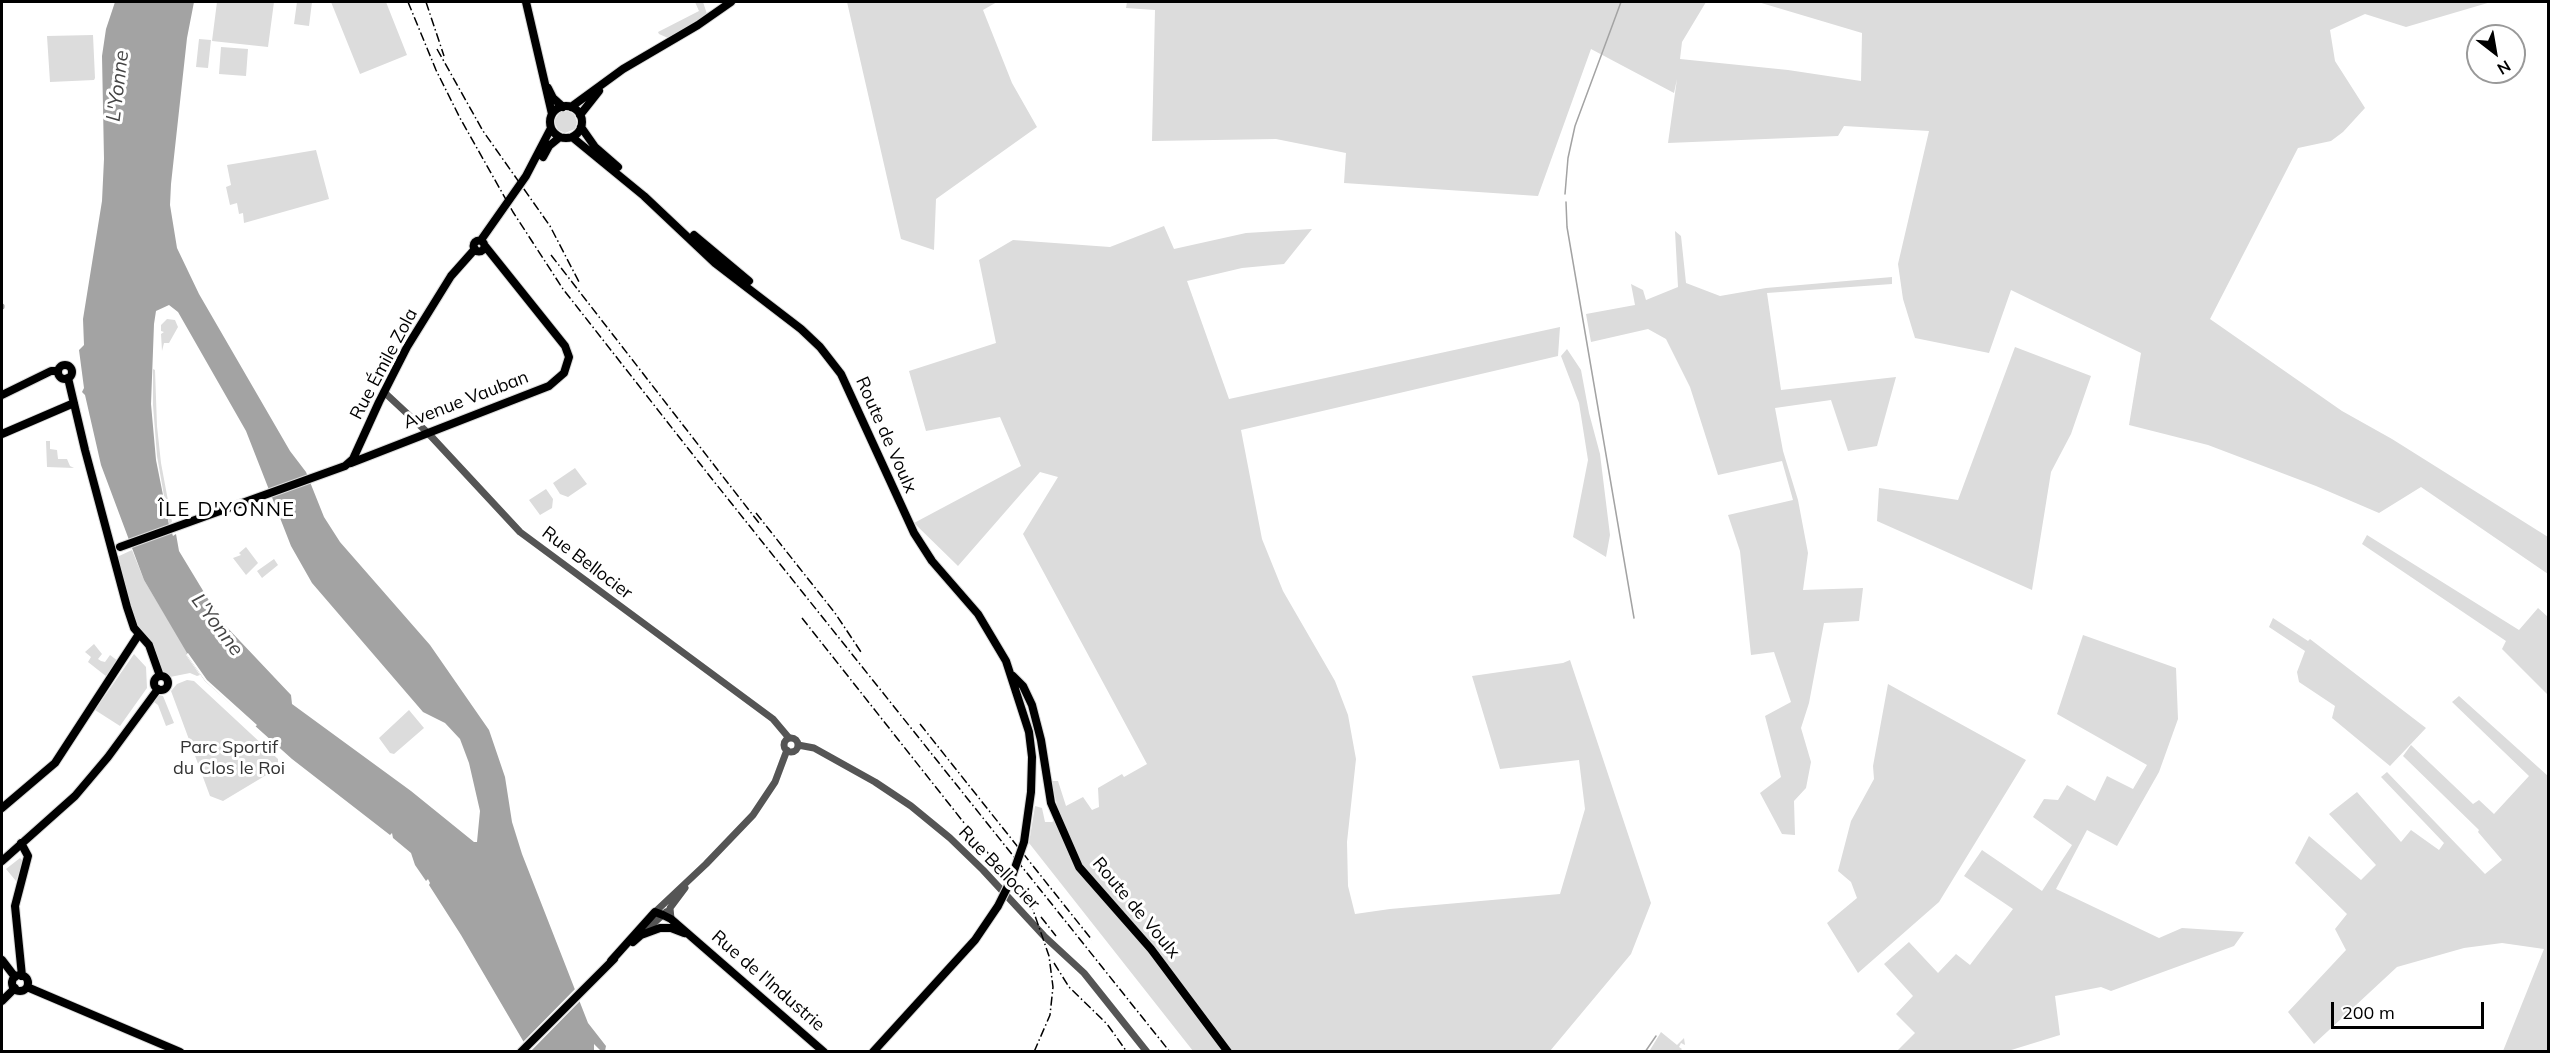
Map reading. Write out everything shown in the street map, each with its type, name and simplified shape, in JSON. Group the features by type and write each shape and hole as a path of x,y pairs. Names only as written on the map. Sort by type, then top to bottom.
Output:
{"main road":[{"path":"483,244 530,169 551,128 552,114 526,2"},
{"path":"552,114 567,107 623,69 698,25 731,2"},
{"path":"545,79 552,95 580,115"},
{"path":"483,244 530,181 549,146 560,137 572,137 581,127 580,115 604,83"},
{"name":"Route de Voulx","path":"581,127 595,147 820,347 841,374 914,534 932,561 992,634 1011,674 1023,686 1032,705 1039,732 1051,803 1079,867 1151,949 1228,1052"},
{"path":"551,128 560,137"},
{"name":"Route de Voulx","path":"572,137 644,196 715,263 773,305"},
{"name":"Rue Émile Zola","path":"345,466 360,449 384,392 451,276 475,249 474,243 483,244"},
{"name":"Avenue Vauban","path":"345,466 367,455 549,386 564,373 568,364 568,350 563,342 483,244"},
{"path":"2,395 51,371 58,371 60,377 68,378 101,512 133,626 149,645 160,676 154,682 158,689 108,757 70,802 2,861"},
{"path":"2,434 74,403"},
{"path":"360,449 367,455"},
{"path":"118,576 116,559 122,547 345,466"},
{"path":"101,512 111,538 122,547"},
{"path":"2,808 50,767 140,634"},
{"path":"873,1052 975,940 998,906 1017,866 1024,842 1031,792 1032,757 1029,732 1011,674"},
{"path":"19,976 15,906 28,856 21,843"},
{"path":"521,1052 611,961 641,935 655,929 665,918"},
{"path":"611,961 665,918"},
{"name":"Rue de l'Industrie","path":"665,918 690,935 824,1051"},
{"path":"2,960 19,976 27,980 27,987"},
{"path":"15,988 13,981 19,976"},
{"path":"15,988 21,990 27,987 180,1052"},
{"path":"2,1000 15,988"},
{"path":"866,1052 909,1011"}],"street":[{"name":"Rue Bellocier","path":"384,392 428,433 520,532 773,719 789,738"},
{"path":"665,918 687,883 753,815 775,782 787,750 785,744 789,738 795,739 798,745 794,751 787,750"},
{"name":"Rue Bellocier","path":"798,745 814,748 885,788 950,838 976,862 1044,936 1084,973 1147,1052"},
{"path":"641,935 665,918 687,883"}],"green space":[{"path":"217,2 274,2 268,47 212,41"},
{"path":"297,2 312,2 309,26 294,24"},
{"path":"331,2 386,2 407,55 360,74"},
{"path":"695,2 703,2 707,14 668,38 659,34 658,32 699,11"},
{"path":"847,2 997,2 983,10 1012,83 1037,127 936,199 934,250 901,239"},
{"path":"1127,2 1706,2 1682,42 1680,59 1788,70 1861,81 1862,33 1758,2 2491,2 2406,27 2365,14 2330,30 2335,61 2365,108 2343,132 2331,141 2298,148 2210,319 2342,411 2392,439 2548,537 2548,574 2421,487 2379,513 2316,486 2208,445 2129,425 2141,353 2011,290 1989,353 1915,338 1903,299 1898,264 1929,131 1844,126 1838,136 1668,143 1677,79 1674,93 1591,49 1538,196 1344,183 1346,153 1276,139 1152,141 1155,10 1126,8"},
{"path":"93,35 94,80 50,82 47,36"},
{"path":"199,39 211,40 208,68 196,67"},
{"path":"221,47 248,49 246,76 219,74"},
{"path":"568,111 574,114 577,122 575,129 565,133 558,130 554,121 560,112"},
{"path":"316,150 329,199 244,223 243,213 239,214 237,203 230,205 226,187 231,185 227,165"},
{"path":"1164,226 1174,249 1246,233 1312,229 1284,264 1242,268 1187,281 1229,399 1560,327 1558,356 1241,430 1262,539 1283,591 1335,681 1348,715 1356,759 1347,842 1348,886 1355,914 1560,894 1585,809 1579,760 1500,769 1472,676 1563,663 1570,660 1651,903 1631,954 1550,1051 1193,1051 1029,843 1035,806 1042,808 1045,822 1052,822 1060,817 1051,781 1058,781 1066,806 1083,797 1092,810 1099,807 1098,788 1122,774 1124,777 1147,764 1023,534 1058,477 1040,472 958,566 914,523 1021,466 1000,417 926,431 909,371 996,343 979,260 1013,240 1110,247"},
{"path":"1675,231 1681,236 1686,283 1720,296 1766,288 1892,277 1892,284 1767,293 1781,390 1896,377 1877,446 1848,451 1831,400 1775,408 1783,451 1798,500 1808,553 1803,590 1863,588 1859,621 1824,623 1809,703 1801,728 1811,762 1806,788 1794,801 1795,835 1782,834 1760,793 1781,777 1765,716 1791,702 1774,652 1751,655 1740,551 1728,515 1793,500 1782,461 1718,475 1690,387 1666,339 1648,329 1591,342 1586,314 1635,305 1631,284 1643,290 1646,300 1678,287"},
{"path":"167,319 175,320 178,327 169,343 164,343 162,351 161,334 164,332 161,331 161,325"},
{"path":"2015,347 2091,376 2071,434 2051,472 2032,590 1877,521 1879,488 1958,500"},
{"path":"1567,349 1581,370 1600,454 1610,535 1606,557 1573,537 1588,460 1579,403 1561,356"},
{"path":"153,369 155,370 161,463 172,522 169,524 157,456"},
{"path":"46,441 50,441 50,449 57,450 58,459 67,459 70,466 74,468 47,467"},
{"path":"575,468 587,484 568,497 560,494 553,483"},
{"path":"546,489 553,499 552,508 540,515 529,500"},
{"path":"2367,535 2519,630 2538,608 2548,617 2548,695 2502,649 2506,641 2362,544"},
{"path":"246,547 258,563 246,575 233,558 241,555 239,553"},
{"path":"132,550 144,580 188,653 186,655 200,675 190,673 170,677 162,672 152,642 138,628 117,557"},
{"path":"274,559 278,565 262,578 257,571"},
{"path":"2273,618 2308,641 2310,639 2426,728 2390,766 2332,718 2335,706 2299,682 2297,672 2305,651 2269,627"},
{"path":"2083,635 2176,668 2178,719 2159,772 2117,846 2087,830 2056,889 2159,938 2182,928 2244,932 2234,946 2111,991 2101,987 2055,996 2060,1035 2008,1051 1897,1051 1915,1033 1896,1014 1913,996 1884,964 1909,942 1938,973 1956,954 1970,965 2013,909 1964,876 1982,850 2042,891 2072,845 2033,817 2044,799 2058,800 2067,785 2095,801 2107,776 2133,789 2147,765 2057,714"},
{"path":"94,644 102,654 98,659 105,662 110,655 118,661 107,677 88,662 91,657 85,652"},
{"path":"134,654 146,667 147,688 120,726 95,710"},
{"name":"Parc Sportif du Clos le Roi","path":"187,680 194,681 278,759 278,768 223,801 210,796 171,691 177,684"},
{"path":"1888,684 2026,760 1939,902 1858,973 1827,923 1857,898 1851,882 1838,871 1851,821 1874,779 1873,766"},
{"path":"159,695 163,696 174,723 166,726 158,705 154,702"},
{"path":"2459,696 2548,776 2548,1051 2503,1051 2544,949 2502,943 2464,948 2397,967 2314,1044 2288,1012 2346,950 2335,929 2347,914 2295,863 2309,836 2361,880 2376,865 2329,814 2357,792 2401,842 2411,830 2439,850 2444,843 2381,777 2387,772 2485,874 2502,860 2478,832 2479,830 2403,756 2411,745 2473,804 2479,800 2494,814 2529,776 2452,702"},
{"path":"409,710 424,728 394,754 390,753 379,738"},
{"path":"20,858 23,861 16,881 6,869"},
{"path":"1661,1032 1677,1045 1684,1038 1685,1045 1681,1043 1680,1051 1650,1050"}],"water":[{"name":"L'Yonne","path":"115,2 194,2 187,38 171,184 170,205 177,248 199,294 290,451 306,472 324,517 340,542 430,645 489,730 505,777 512,822 522,854 588,1023 606,1046 605,1051 601,1051 594,1044 594,1051 529,1051 429,885 428,879 426,881 415,865 411,853 393,838 392,833 390,835 292,759 205,681 186,654 144,580 101,465 85,395 82,392 84,388 79,350 84,345 83,319 102,201 104,159 102,56 106,29","holes":["169,305 178,312 246,431 291,546 312,583 423,712 445,723 460,739 469,763 480,811 477,842 292,704 291,695 222,622 179,551 176,534 173,536 169,525 156,460 151,404 156,311"]}],"pier":[{"path":"188,653 207,680 257,725 255,727 205,681 186,654"},
{"path":"577,987 582,999 530,1052 526,1052 521,1044"}],"waterway":[{"path":"1565,194 1568,158 1575,126 1621,2"},
{"path":"1566,202 1567,227 1634,618"},
{"path":"1645,1052 1656,1036"}],"railway":[{"path":"408,2 436,70 460,118 513,212 563,289 1170,1052"},
{"path":"426,2 444,56"},
{"path":"437,49 483,131 550,226 579,282"},
{"path":"551,255 759,523"},
{"path":"756,513 835,613 861,652"},
{"path":"802,618 1033,910 1049,956 1053,987 1050,1015 1034,1052"},
{"path":"920,724 1092,940"},
{"path":"1041,917 1056,936"},
{"path":"1054,963 1069,987 1107,1024 1127,1052"}],"district":[{"name":"ÎLE D'YONNE","path":"227,510"}]}
